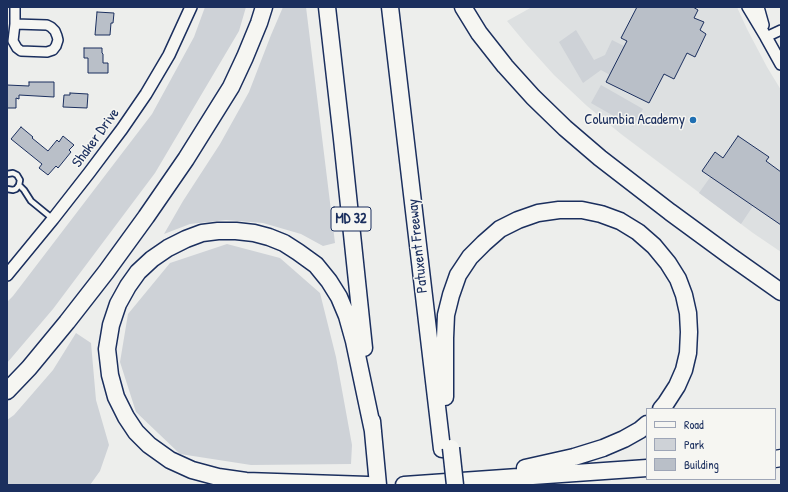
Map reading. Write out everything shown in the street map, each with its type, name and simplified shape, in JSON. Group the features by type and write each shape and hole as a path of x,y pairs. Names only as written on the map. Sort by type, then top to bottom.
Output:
{"highway":[{"path":"7,391 29,368 101,278 186,159 231,87 246,57 264,7"},
{"name":"MD 32","path":"327,7 378,485"},
{"name":"Patuxent Freeway","path":"390,7 446,449 454,484"},
{"path":"463,7 479,33 505,66 533,97 565,128 600,158 670,212 781,292"},
{"path":"406,134 429,268 445,397"},
{"path":"446,449 446,315 458,275 470,257 500,230 518,220 538,213 559,210 582,210 601,214 620,221 638,232 654,246 668,263 678,279 684,295 688,313 689,332 688,353 684,370 662,408"},
{"path":"368,485 246,481 218,477 192,470 170,460 149,445 136,432 126,417 116,397 110,374 107,349 111,325 118,304 138,272 152,259 168,248 202,233 218,231 254,233 284,243 316,265 329,281 339,297 347,316 354,341 373,431"},
{"path":"454,484 582,455 624,440 646,425"},
{"path":"404,485 454,484 646,468"}],"street":[{"path":"15,7 13,41 17,48 21,51 47,52 53,50 56,46 58,36 55,30 51,27 47,25 15,24"},
{"name":"Shaker Drive","path":"7,275 53,220 99,160 146,94 169,55 191,7"},
{"path":"748,7 781,64"},
{"path":"758,7 766,37"},
{"path":"766,37 781,30"}],"lane":[{"path":"7,174 13,173 17,175 20,180 16,189 7,189"},
{"path":"19,185 31,201 53,220"}],"shaded area":[{"name":"Columbia Academy","path":"532,7 737,7 767,67 781,90 781,252 753,233 621,134 587,106 554,75 507,21"}],"green space":[{"path":"205,7 246,7 239,31 155,173 53,309 7,363 7,302 152,114 194,37"},
{"path":"283,7 306,7 335,243 323,246 301,234 263,223 226,220 190,224 164,234 183,201 220,144 249,92"},
{"path":"576,30 594,60 605,55 612,40 624,46 610,75 601,70 583,83 559,42"},
{"path":"601,85 643,109 633,127 591,103"},
{"path":"711,176 753,206 741,224 699,193"},
{"path":"227,244 280,258 320,293 336,357 352,445 351,464 251,465 180,454 136,412 120,362 128,314 170,263"},
{"path":"76,333 91,343 96,400 109,445 100,471 90,485 7,485 7,420 14,415 53,370"}],"building":[{"path":"637,7 693,7 698,10 694,18 704,22 700,30 706,34 695,57 687,53 674,79 664,74 649,103 606,82 627,41 621,38"},
{"path":"97,12 114,13 110,35 95,35"},
{"path":"84,48 102,48 103,63 108,63 108,73 88,73 88,58 84,58"},
{"path":"29,82 54,82 54,97 19,95 19,99 16,98 16,108 7,108 7,85 29,86"},
{"path":"70,93 88,94 87,108 63,107 64,95 70,95"},
{"path":"21,127 48,151 57,140 59,142 63,136 74,145 69,150 71,152 58,168 56,166 48,175 39,168 42,164 11,139"},
{"path":"738,136 769,157 766,161 781,172 781,225 702,171 715,152 723,158"}],"place":[{"name":"Columbia Academy","path":"693,120"}]}
